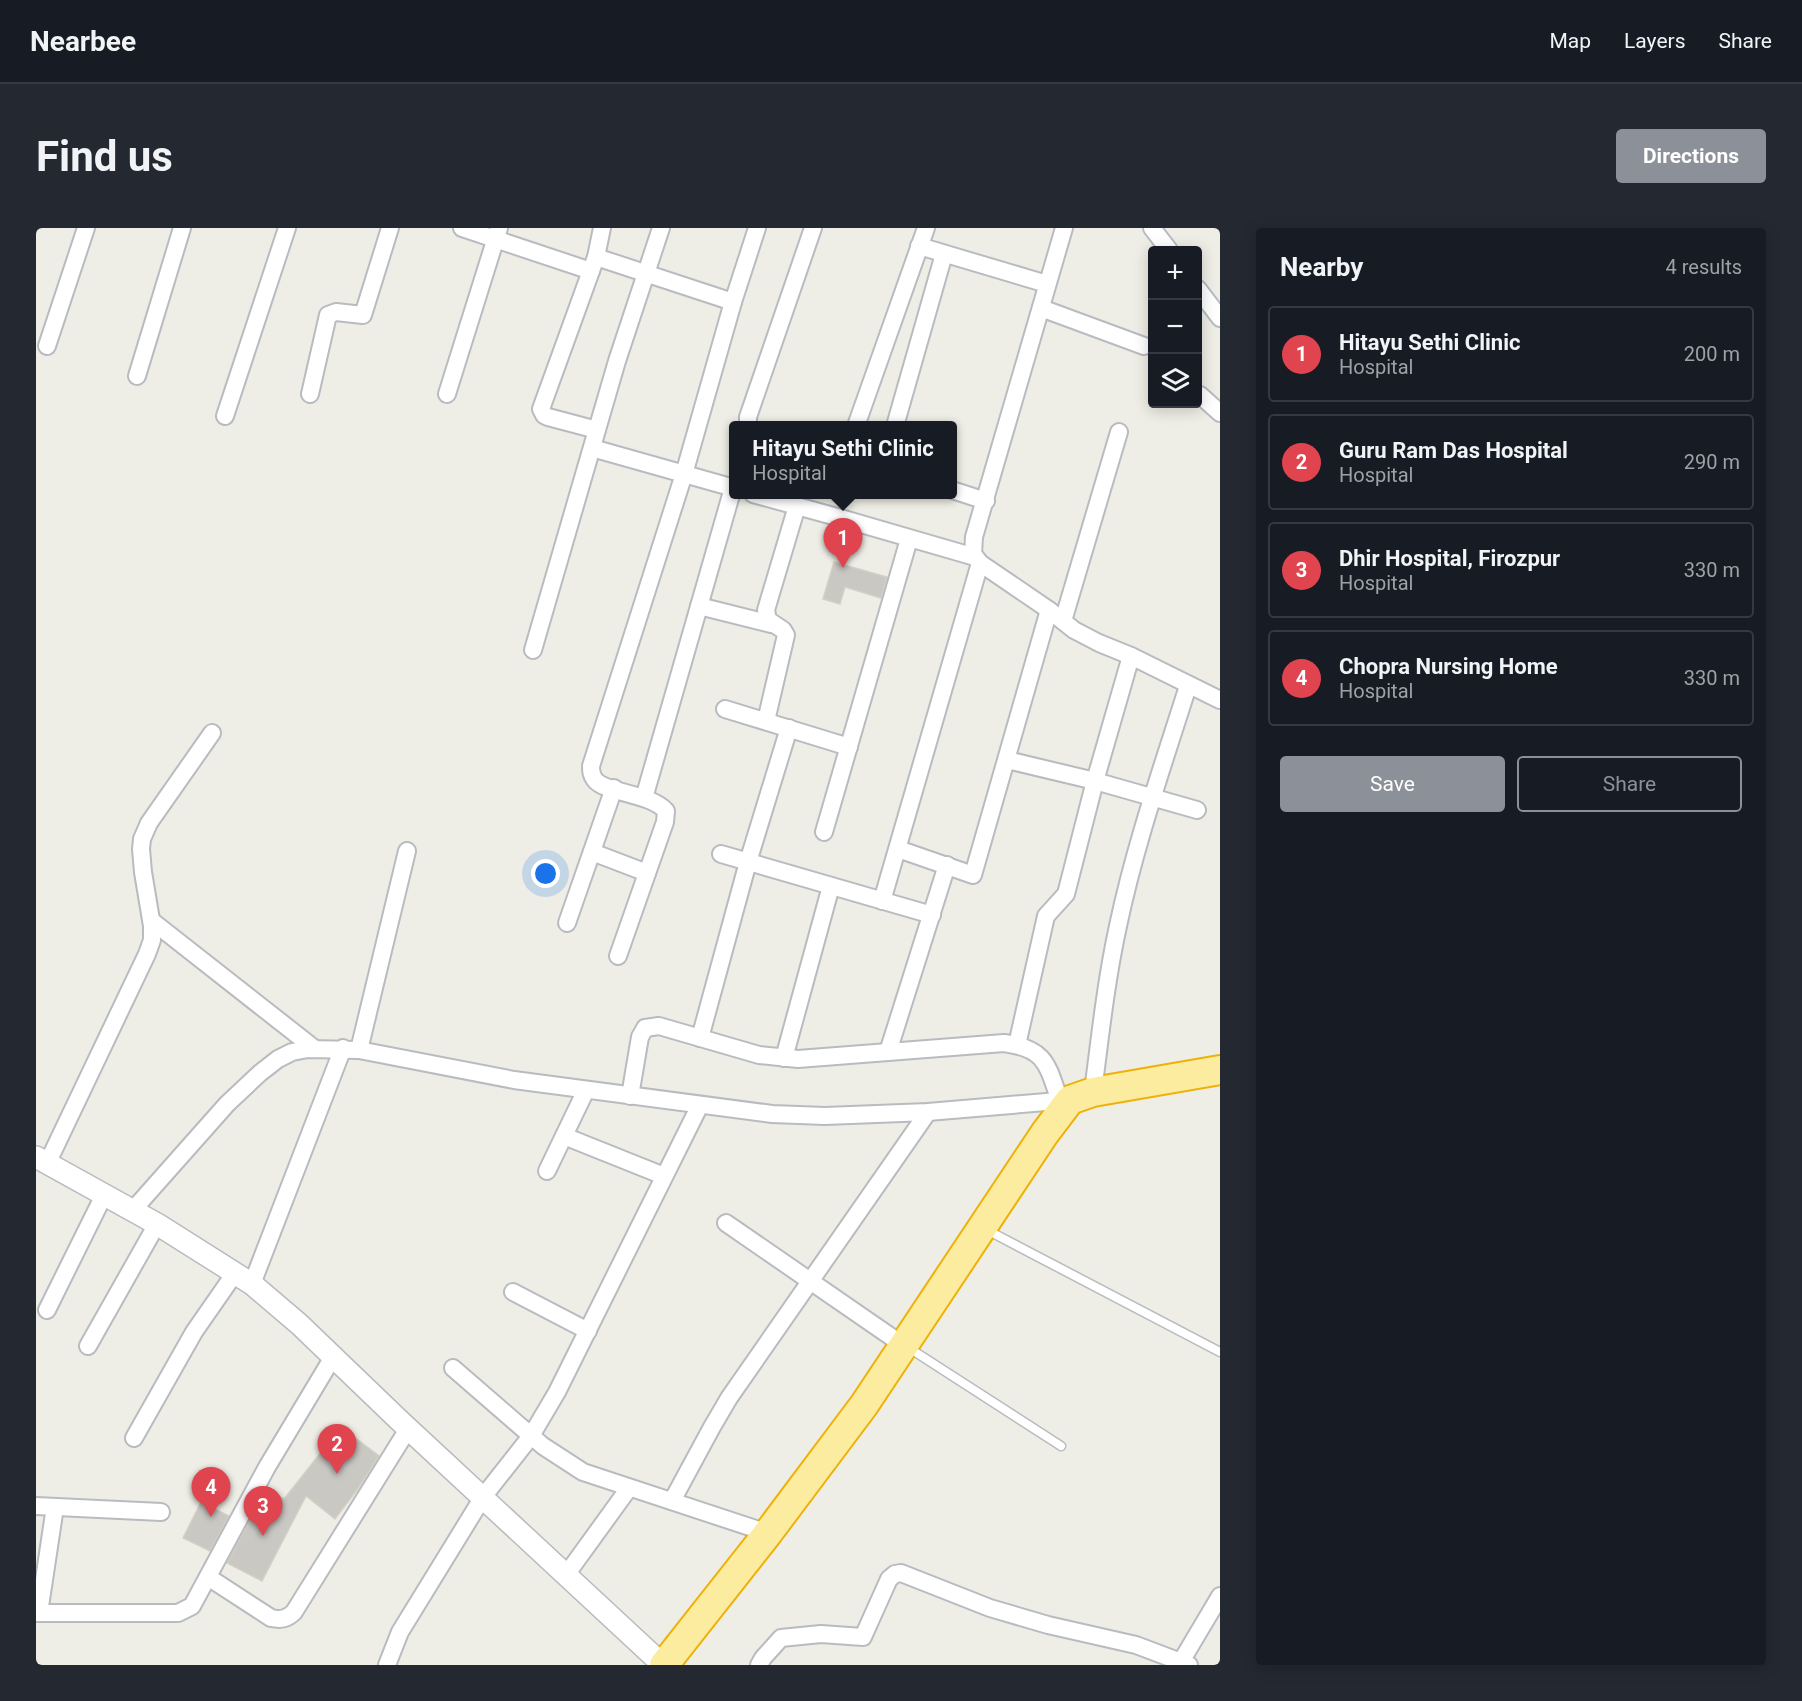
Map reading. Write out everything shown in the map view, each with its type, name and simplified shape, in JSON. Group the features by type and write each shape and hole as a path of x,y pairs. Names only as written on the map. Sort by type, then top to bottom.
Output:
{"highway":[{"path":"664,1665 864,1406 1045,1133 1074,1098 1220,1070"}],"street":[{"path":"47,346 86,228"},
{"path":"137,376 182,228"},
{"path":"225,416 286,228"},
{"path":"310,394 328,315 336,312 355,316 363,315 390,228"},
{"path":"462,228 497,233 593,264 646,274 733,302"},
{"path":"597,430 548,417 541,409 593,264 602,228"},
{"path":"533,650 617,361 661,228"},
{"path":"618,956 666,811 644,798 595,781 591,774 591,766 684,474 733,302 757,228"},
{"path":"748,421 813,228"},
{"path":"858,421 926,228"},
{"path":"882,901 978,560 972,548 974,537 1064,228"},
{"path":"1152,228 1166,246"},
{"path":"447,394 497,233"},
{"path":"919,246 1047,284"},
{"path":"896,421 944,255"},
{"path":"1202,295 1220,318"},
{"path":"1041,308 1144,346"},
{"path":"1202,397 1220,413"},
{"path":"1063,621 1119,432"},
{"path":"592,448 729,487"},
{"path":"957,492 986,501"},
{"path":"644,798 730,499"},
{"path":"770,499 978,560 1087,637 1220,700"},
{"path":"771,624 766,610 797,506"},
{"path":"824,832 909,539"},
{"path":"699,606 771,624 783,630 785,640 766,721"},
{"path":"898,849 973,875 1049,610"},
{"path":"1017,1045 1046,916 1066,894 1131,656"},
{"path":"1074,1098 1107,986 1117,927 1152,798 1188,686"},
{"path":"725,709 849,747"},
{"path":"700,1038 748,862 789,728"},
{"path":"212,733 149,823 142,839 143,872 152,921 152,940 42,1161 157,1224 244,1279 299,1324 664,1665"},
{"path":"1007,760 1095,781 1197,810"},
{"path":"567,923 614,788"},
{"path":"134,1438 188,1342 244,1279 351,1049 407,851"},
{"path":"592,852 647,873"},
{"path":"721,854 932,915"},
{"path":"888,1052 947,866"},
{"path":"784,1058 831,886"},
{"path":"152,921 315,1049"},
{"path":"630,1096 640,1037 645,1028 659,1026 759,1056 798,1059 1004,1043 1017,1045 1031,1050 1046,1062 1074,1098"},
{"path":"133,1210 227,1104 261,1072 292,1052 315,1049 351,1049 514,1080 796,1116 928,1112 1074,1098"},
{"path":"547,1171 585,1090"},
{"path":"387,1665 400,1632 483,1497 531,1436 557,1392 700,1105"},
{"path":"672,1501 729,1398 928,1112"},
{"path":"564,1136 664,1176"},
{"path":"47,1310 104,1195"},
{"path":"726,1223 903,1345"},
{"path":"88,1346 157,1224"},
{"path":"513,1292 588,1331"},
{"path":"56,1507 38,1613 178,1613 192,1606 267,1467 333,1357"},
{"path":"453,1368 531,1436 583,1472 768,1533"},
{"path":"208,1577 271,1618 280,1620 288,1618 294,1612 408,1428"},
{"path":"566,1575 629,1488"},
{"path":"36,1506 161,1512"},
{"path":"759,1665 781,1638 821,1634 863,1637 889,1579 901,1573 990,1608 1047,1625 1136,1645 1183,1664 1220,1596"}],"lane":[{"path":"981,1227 1220,1352"},
{"path":"903,1345 1061,1446"}],"building":[{"path":"834,562 887,577 881,598 845,587 840,604 823,599"},
{"path":"341,1427 379,1456 335,1519 306,1496 262,1581 227,1563 266,1490 284,1499"},
{"path":"201,1502 229,1516 210,1551 183,1538"}],"place":[{"name":"Hitayu Sethi Clinic","path":"843,568"},
{"name":"Guru Ram Das Hospital","path":"337,1474"},
{"name":"Chopra Nursing Home","path":"211,1517"},
{"name":"Dhir Hospital, Firozpur","path":"263,1536"}]}
